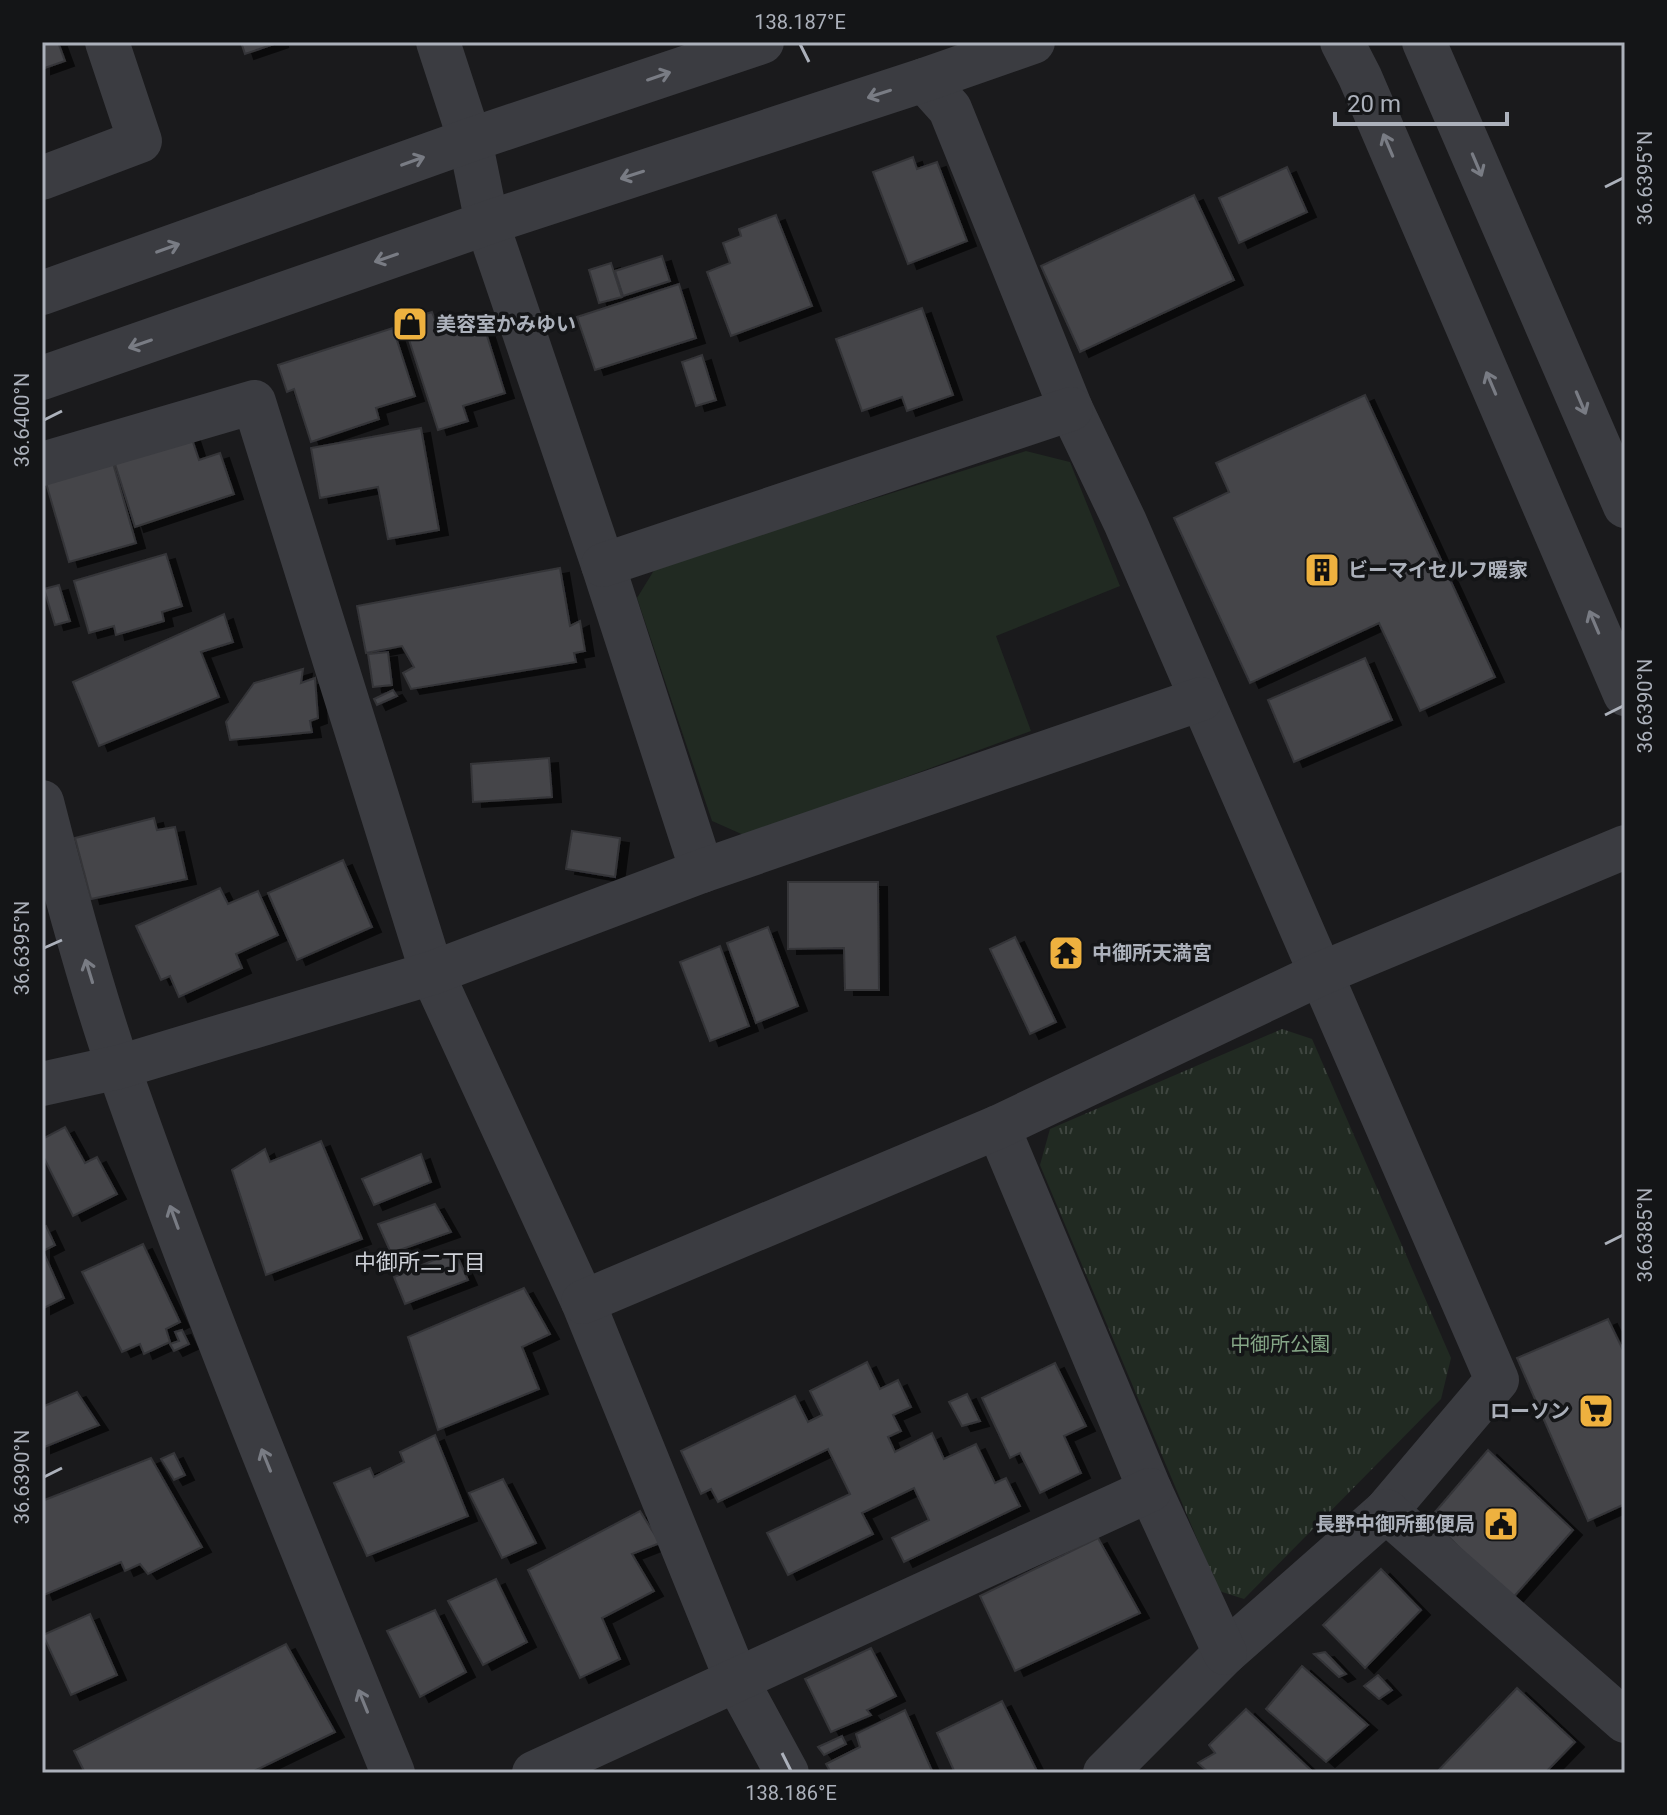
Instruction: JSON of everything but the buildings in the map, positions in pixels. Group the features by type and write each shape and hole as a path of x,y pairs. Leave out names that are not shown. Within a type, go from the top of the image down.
{"street":[{"path":"42,178 140,141 107,42"},
{"path":"438,42 470,140 487,223 702,871"},
{"path":"42,293 470,140 762,42"},
{"path":"42,378 487,223 1033,42"},
{"path":"1342,42 1360,77 1625,694"},
{"path":"1424,42 1625,506"},
{"path":"924,80 950,109 1071,409 1125,522 1497,1380 1386,1511 1225,1653 1105,1773"},
{"path":"42,464 254,402 432,973 583,1302 737,1681 787,1773"},
{"path":"603,565 1071,409"},
{"path":"42,1084 119,1067 432,973 702,871 1201,699"},
{"path":"42,802 73,921 119,1067 236,1386 393,1773"},
{"path":"583,1302 998,1127 1320,974 1625,847"},
{"path":"998,1127 1150,1490 1225,1653"},
{"path":"534,1773 1150,1490"},
{"path":"1386,1511 1625,1721"}],"green space":[{"path":"1026,451 1070,462 1120,586 996,636 1031,731 746,836 712,821 637,598 656,567"},
{"name":"中御所公園","path":"1282,1029 1312,1039 1451,1358 1441,1399 1244,1599 1219,1591 1040,1165 1050,1129"}],"place":[{"name":"美容室かみゆい","path":"410,324"},
{"name":"ビーマイセルフ暖家","path":"1322,570"},
{"name":"中御所天満宮","path":"1066,953"},
{"name":"ローソン","path":"1596,1411"},
{"name":"長野中御所郵便局","path":"1501,1524"}],"district":[{"name":"中御所二丁目","path":"420,1262"}]}
